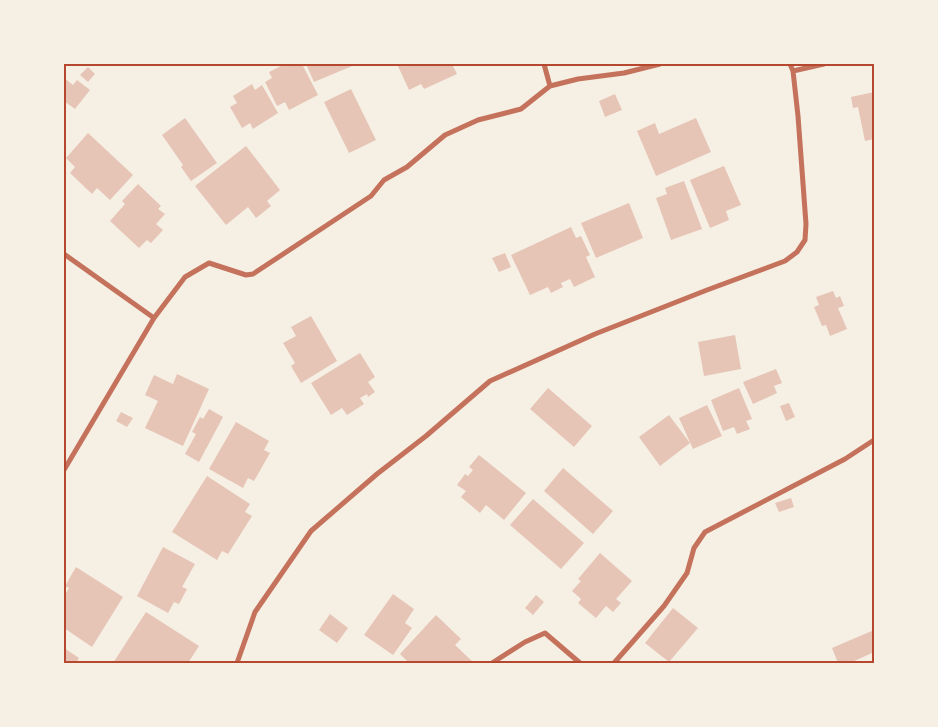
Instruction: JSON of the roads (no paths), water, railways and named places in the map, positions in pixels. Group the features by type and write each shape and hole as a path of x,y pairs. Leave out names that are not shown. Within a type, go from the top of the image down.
{"street":[{"path":"544,64 550,86"},
{"path":"64,470 154,318 185,277 209,263 246,275 254,274 371,196 384,180 407,167 445,135 478,120 521,109 550,86 578,79 624,73 660,64"},
{"path":"237,663 255,612 312,531 377,474 426,436 490,381 595,334 785,261 797,252 805,240 806,224 798,116 793,71 790,64"},
{"path":"793,71 824,64"},
{"path":"64,254 154,318"},
{"path":"614,663 664,606 688,573 694,548 705,532 845,459 874,440"},
{"path":"492,663 525,642 545,633 580,663"}]}
